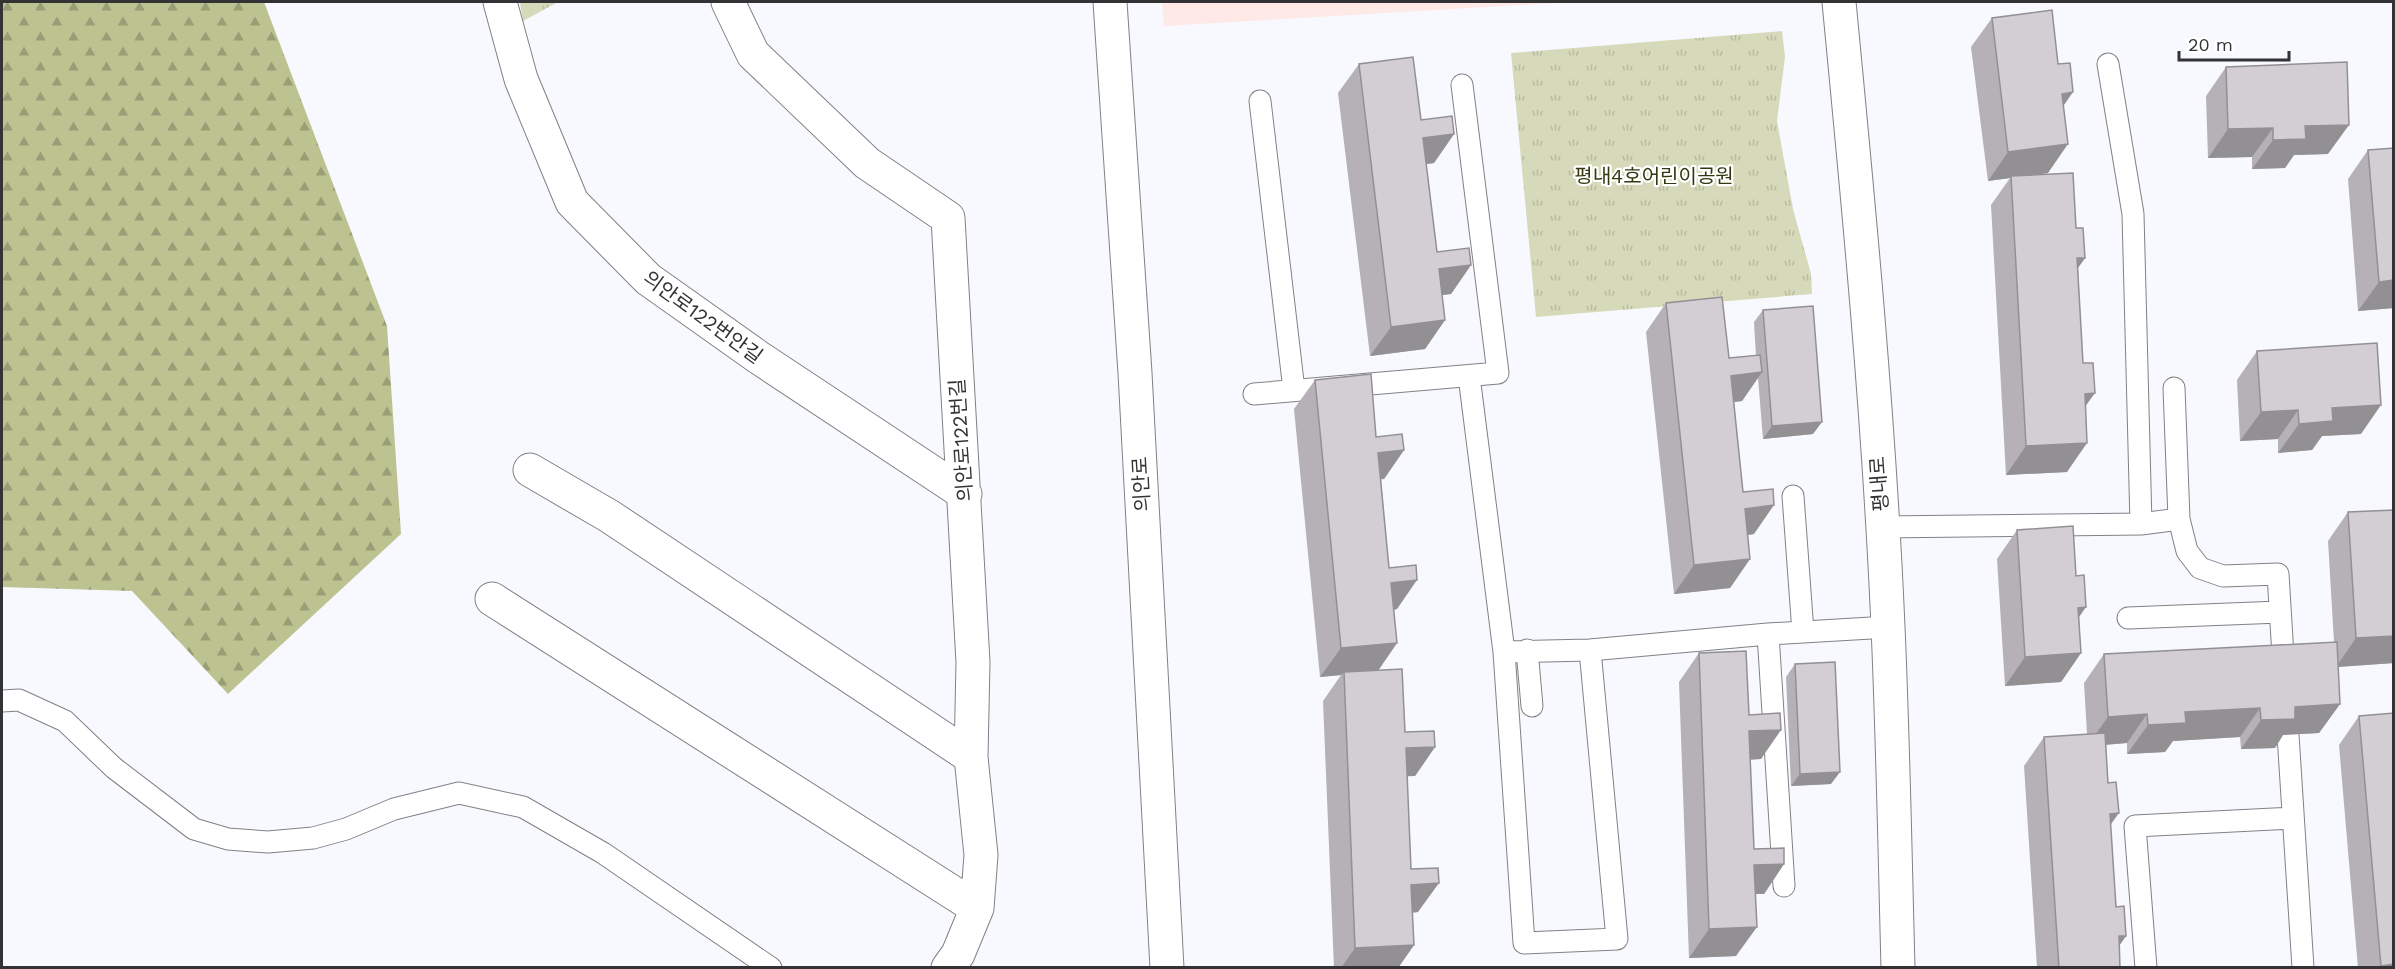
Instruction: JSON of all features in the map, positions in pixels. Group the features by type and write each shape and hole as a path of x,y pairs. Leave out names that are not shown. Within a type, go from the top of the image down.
{"street":[{"name":"의안로122번안길","path":"501,2 521,79 572,201 648,279 758,357 965,494"},
{"name":"의안로122번길","path":"728,2 753,54 867,163 948,218 973,662 971,757 981,855 977,908 958,954 948,968"},
{"name":"의안로","path":"1110,2 1135,373 1167,968"},
{"name":"평내로","path":"1839,2 1850,105 1882,527 1888,627 1898,968"},
{"path":"530,470 609,516 971,757"},
{"path":"492,599 977,908"}],"lane":[{"path":"2108,64 2133,214 2141,524"},
{"path":"1254,394 1498,373 1462,85"},
{"path":"1260,101 1294,390"},
{"path":"1469,376 1504,652 1524,943 1617,939 1590,650"},
{"path":"2174,388 2179,519 2187,551 2200,568 2223,576 2278,574 2284,672"},
{"path":"1793,495 1803,632"},
{"path":"1882,527 2141,524 2179,519"},
{"path":"2127,618 2280,612"},
{"path":"1504,652 1590,650 1768,634 1888,627"},
{"path":"1768,634 1784,886"},
{"path":"1527,650 1532,706"},
{"path":"2,701 19,700 65,721 114,768 194,829 228,839 268,842 313,838 346,829 394,809 459,793 523,807 603,853 771,968"},
{"path":"2288,735 2302,968"},
{"path":"2146,968 2135,826 2293,818"}],"shaded area":[{"path":"1162,2 1574,2 1164,26"}],"green space":[{"path":"2,2 264,2 387,326 401,534 228,694 132,591 2,587"},
{"path":"520,2 558,2 523,21"},
{"name":"평내4호어린이공원","path":"1782,31 1785,57 1777,121 1793,209 1811,274 1812,294 1536,317 1511,53"}],"building":[{"path":"2052,10 2058,64 2070,63 2073,92 2062,94 2068,144 2008,152 1992,18"},
{"path":"1413,57 1421,120 1452,116 1454,134 1423,138 1437,252 1469,248 1471,265 1439,269 1445,320 1391,327 1359,64"},
{"path":"2347,62 2349,125 2305,126 2306,139 2273,140 2273,128 2228,129 2226,67"},
{"path":"2394,148 2394,280 2379,282 2368,150"},
{"path":"2073,173 2076,228 2083,228 2085,258 2077,258 2083,363 2093,363 2095,393 2085,394 2087,443 2026,446 2011,176"},
{"path":"1722,297 1729,358 1760,355 1762,372 1731,376 1743,492 1773,489 1774,505 1745,509 1750,559 1694,565 1666,303"},
{"path":"1813,306 1822,422 1772,426 1763,310"},
{"path":"2377,343 2381,405 2332,408 2333,421 2299,424 2298,410 2261,412 2257,351"},
{"path":"1371,374 1376,437 1402,434 1404,450 1378,453 1389,568 1416,565 1417,580 1391,583 1397,643 1341,648 1315,380"},
{"path":"2394,510 2394,636 2356,638 2348,512"},
{"path":"2073,526 2076,576 2084,575 2086,607 2078,608 2081,653 2025,657 2017,530"},
{"path":"2337,642 2340,704 2295,707 2295,719 2261,720 2260,708 2185,712 2186,723 2148,725 2147,714 2108,717 2104,654"},
{"path":"1746,651 1749,715 1780,713 1781,730 1749,731 1754,849 1784,848 1784,864 1754,865 1757,927 1709,929 1699,653"},
{"path":"1835,662 1840,772 1800,774 1795,664"},
{"path":"1402,669 1405,732 1434,731 1435,747 1406,748 1411,869 1438,868 1439,883 1411,885 1414,945 1355,948 1344,672"},
{"path":"2394,713 2394,964 2381,966 2359,716"},
{"path":"2105,733 2108,783 2116,782 2119,813 2110,814 2116,907 2124,906 2126,936 2119,936 2120,968 2059,968 2044,737"}]}
